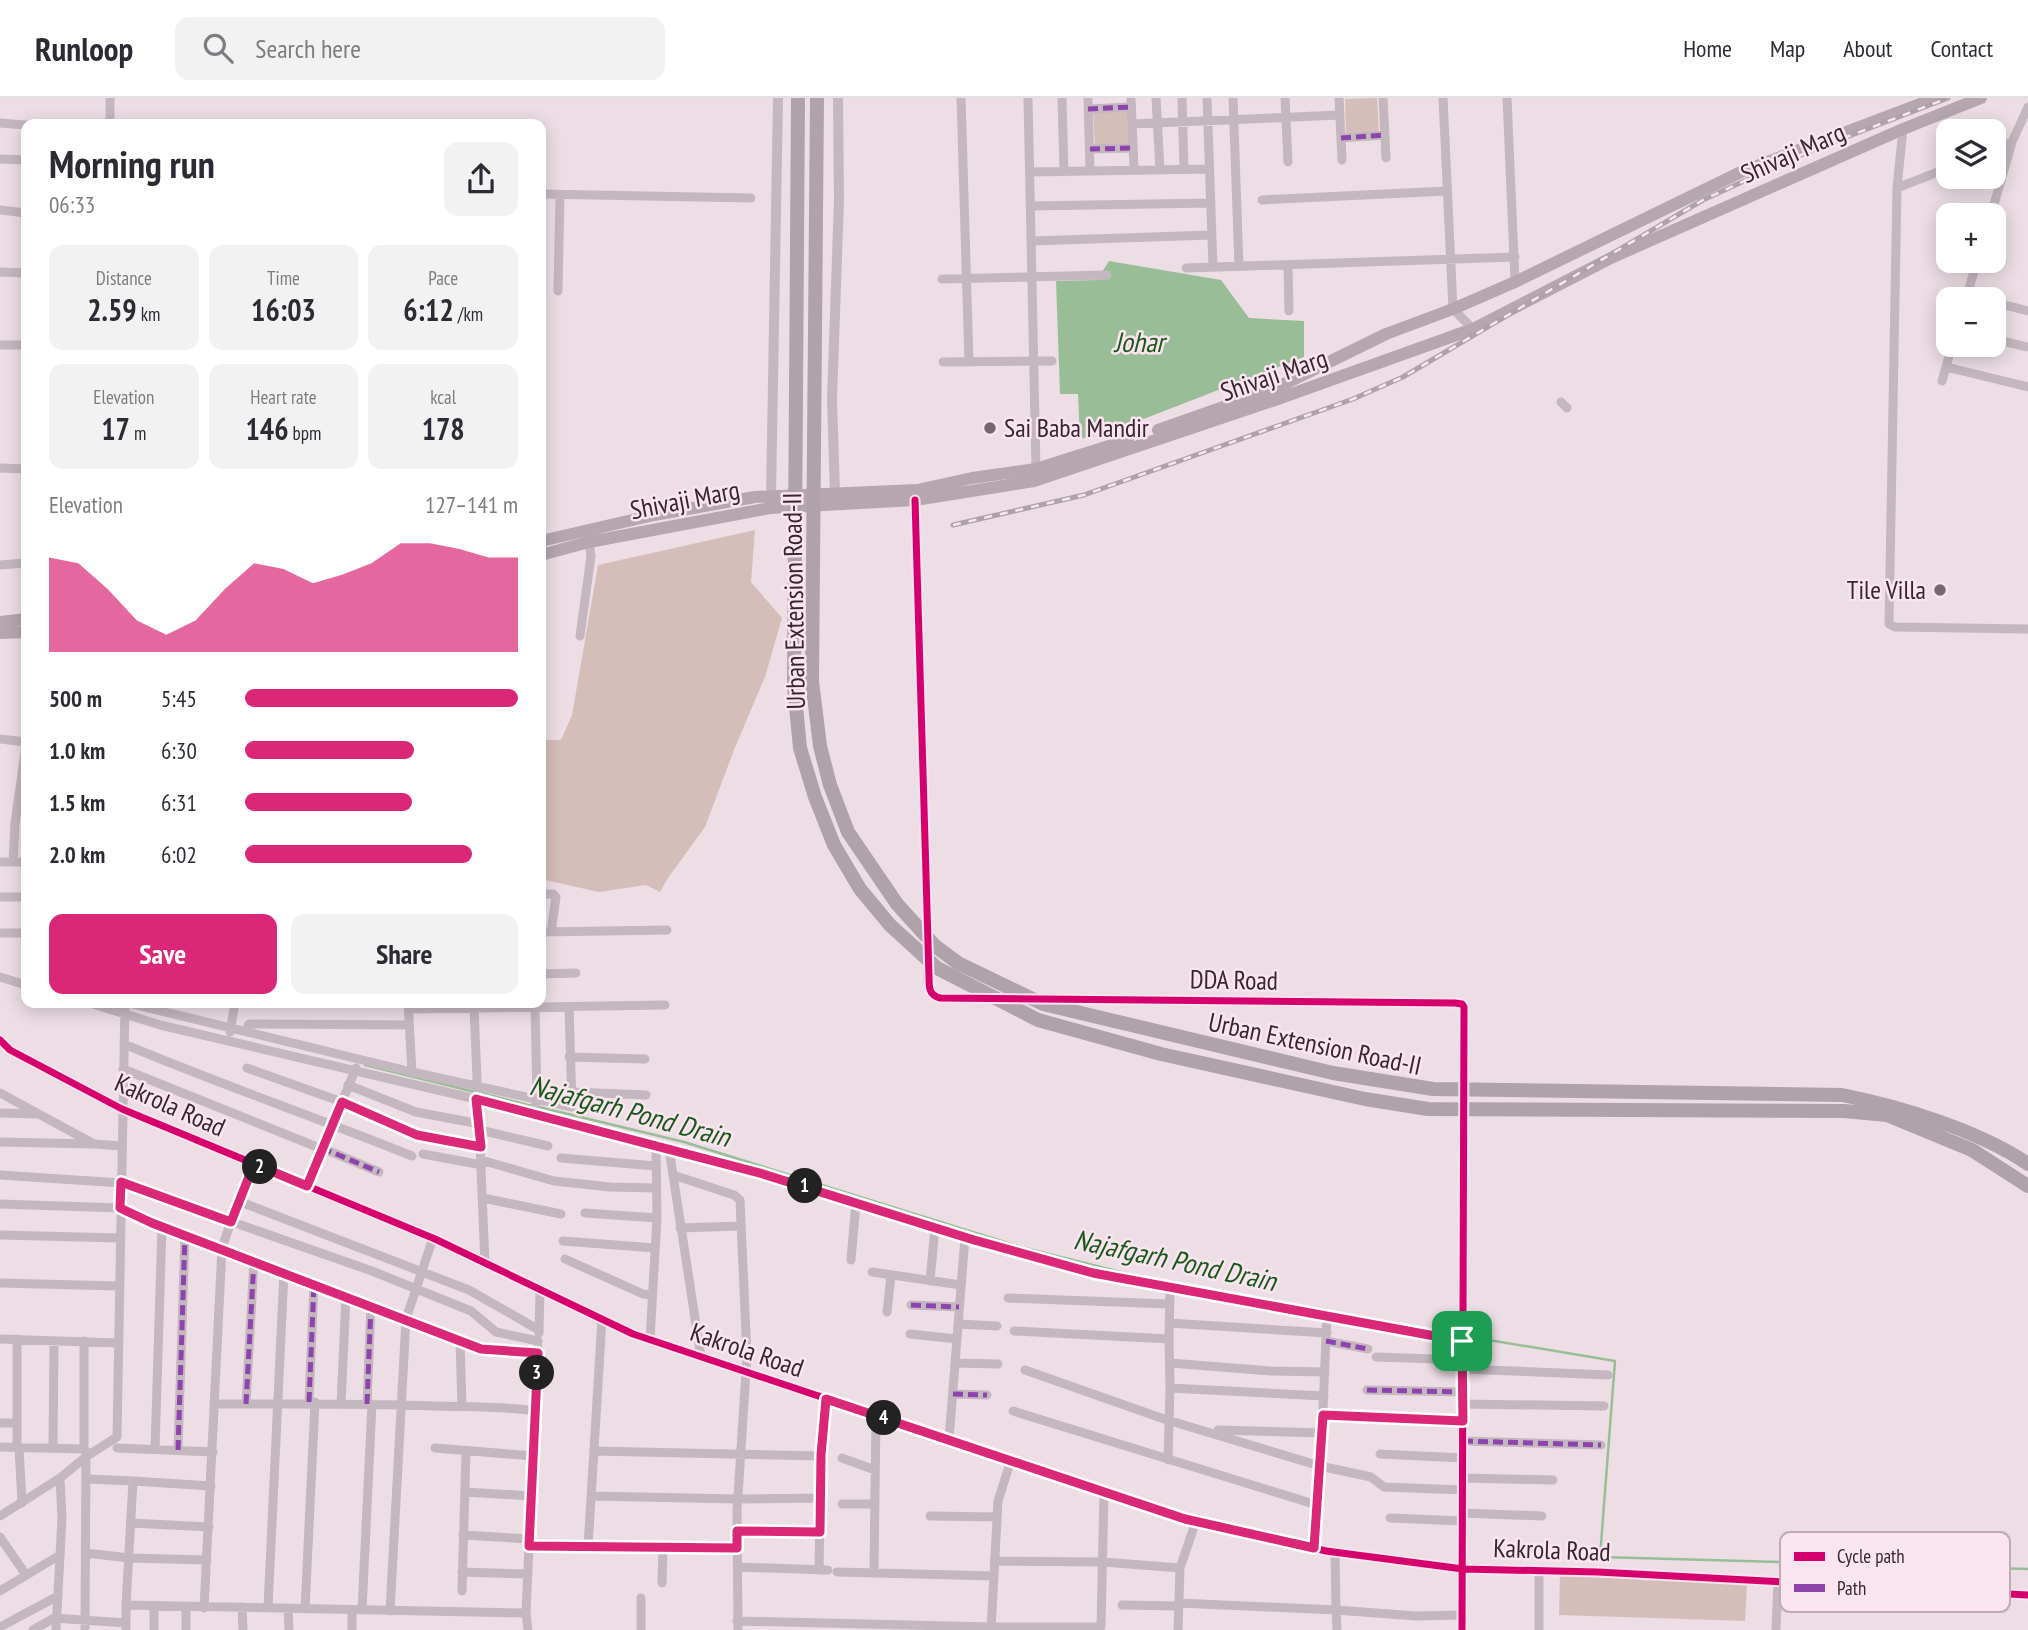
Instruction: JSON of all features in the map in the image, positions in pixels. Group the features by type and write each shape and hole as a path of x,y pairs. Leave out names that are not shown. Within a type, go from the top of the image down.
{"highway":[{"name":"Urban Extension Road-II","path":"798,98 794,686 800,748 834,845 860,889 890,925 937,968 1038,1020 1161,1054 1365,1099 1428,1109 1830,1111 1887,1115 1972,1150 2028,1186"},
{"name":"Urban Extension Road-II","path":"817,98 812,681 820,746 830,785 848,832 897,904 936,946 958,963 1043,1004 1333,1073 1433,1089 1842,1095 1884,1103 1951,1127 2009,1151 2028,1164"}],"main road":[{"name":"Shivaji Marg","path":"546,540 654,515 771,495 917,490 972,478 1036,469 1126,441 1272,390 1386,334 1515,282 1741,172 1936,98"},
{"name":"Shivaji Marg","path":"546,554 589,541 770,508 914,502 1034,481 1275,400 1473,329 1613,257 1903,129 1981,98"},
{"path":"0,622 21,620"},
{"path":"0,633 21,632"}],"street":[{"path":"110,98 110,119"},
{"path":"771,495 778,98"},
{"path":"835,493 832,399 839,201 838,98"},
{"path":"961,98 969,362"},
{"path":"1028,98 1036,469"},
{"path":"1062,98 1064,172"},
{"path":"1088,98 1090,171"},
{"path":"1156,98 1160,170"},
{"path":"1182,98 1184,169"},
{"path":"1207,98 1213,267"},
{"path":"1233,98 1239,266"},
{"path":"1285,98 1288,162"},
{"path":"1339,98 1342,160"},
{"path":"1383,98 1386,158"},
{"path":"1443,98 1453,309 1473,329"},
{"path":"1507,98 1515,282"},
{"path":"1088,108 1131,103 1134,170"},
{"path":"1994,203 2012,142 2028,107"},
{"path":"1132,124 1340,115"},
{"path":"0,123 21,125"},
{"path":"1903,129 1897,188 1889,624 1895,627 2028,629"},
{"path":"1341,138 1385,135"},
{"path":"2006,145 2012,142"},
{"path":"1090,149 1133,148"},
{"path":"0,159 21,160"},
{"path":"1030,172 1209,169"},
{"path":"1897,188 1936,173"},
{"path":"1262,200 1447,191"},
{"path":"546,194 751,198"},
{"path":"558,291 560,195"},
{"path":"1031,206 1211,203"},
{"path":"0,210 21,212"},
{"path":"1032,240 1212,235"},
{"path":"1185,268 1515,257"},
{"path":"1288,265 1290,311"},
{"path":"0,272 21,273"},
{"path":"942,279 1107,275"},
{"path":"2006,305 2028,310"},
{"path":"2006,342 2028,347"},
{"path":"0,345 21,345"},
{"path":"1941,382 1949,357"},
{"path":"943,362 1052,362"},
{"path":"1946,367 2028,387"},
{"path":"0,468 21,469"},
{"name":"DDA Road","path":"914,502 930,991 933,996 1462,1004 1464,1007 1462,1630"},
{"path":"580,636 591,556 589,541"},
{"path":"0,565 21,563"},
{"path":"0,739 21,742"},
{"path":"13,862 21,780"},
{"path":"0,862 21,862"},
{"path":"546,894 556,897 551,932"},
{"path":"0,897 21,897"},
{"path":"546,932 667,930"},
{"path":"0,933 21,933"},
{"path":"546,974 576,973"},
{"path":"0,977 21,983"},
{"path":"546,1007 665,1005"},
{"path":"110,1008 160,1025 229,1035 248,1032 357,1065 412,1072 477,1093 536,1106 572,1107 569,1007"},
{"path":"0,1516 60,1478 86,1452 117,1437 125,1008"},
{"path":"141,1008 229,1035 536,1106 656,1146 763,1174 1059,1265 1170,1289 1462,1336"},
{"path":"229,1035 234,1008"},
{"path":"408,1008 412,1072"},
{"path":"474,1008 485,1263"},
{"path":"536,1008 536,1106"},
{"path":"248,1032 250,1024 409,1025"},
{"name":"Kakrola Road","path":"0,1040 10,1050 122,1109 433,1238 602,1319 650,1339 1196,1521 1335,1552 1464,1569 1778,1582"},
{"path":"124,1044 202,1077 411,1156"},
{"path":"569,1057 645,1059"},
{"path":"307,1186 357,1065"},
{"path":"247,1068 342,1102 417,1135 481,1147"},
{"path":"123,1069 379,1172"},
{"path":"348,1085 416,1112 548,1146"},
{"path":"572,1092 646,1096"},
{"path":"0,1093 94,1144"},
{"path":"0,1113 40,1114"},
{"path":"0,1143 122,1146"},
{"path":"650,1339 657,1218 656,1146"},
{"path":"668,1149 701,1357"},
{"path":"423,1154 482,1162 554,1181 657,1188"},
{"path":"561,1158 656,1166"},
{"path":"204,1608 222,1248 254,1164"},
{"path":"0,1175 121,1182 372,1271 471,1311 496,1332 538,1341"},
{"path":"673,1175 738,1197 747,1356 737,1499 737,1625 992,1629 1101,1627 1104,1492"},
{"path":"483,1198 561,1214"},
{"path":"238,1201 469,1290 539,1330"},
{"path":"851,1260 856,1202"},
{"path":"0,1204 120,1208 162,1227 483,1349 538,1353"},
{"path":"585,1213 657,1218"},
{"path":"680,1228 741,1226"},
{"path":"155,1449 162,1227"},
{"path":"930,1281 935,1227"},
{"path":"0,1235 120,1238"},
{"path":"178,1450 185,1235"},
{"path":"949,1440 965,1237"},
{"path":"390,1611 407,1319 433,1238"},
{"path":"563,1241 655,1248"},
{"path":"565,1259 643,1294 652,1295"},
{"path":"246,1404 254,1260"},
{"path":"268,1607 284,1272"},
{"path":"872,1272 961,1285"},
{"path":"887,1312 891,1275"},
{"path":"0,1283 119,1286"},
{"path":"305,1609 314,1283"},
{"path":"527,1630 540,1289"},
{"path":"1168,1460 1170,1289"},
{"path":"341,1404 346,1296"},
{"path":"1008,1298 1169,1304"},
{"path":"352,1630 357,1610 369,1404 371,1305"},
{"path":"911,1305 959,1307"},
{"path":"1314,1548 1327,1315"},
{"path":"588,1547 602,1319"},
{"path":"1169,1323 1326,1337 1368,1349"},
{"path":"958,1324 997,1326"},
{"path":"1014,1331 1169,1339"},
{"path":"911,1334 957,1339"},
{"path":"0,1339 118,1343"},
{"path":"17,1339 17,1423 22,1503"},
{"path":"53,1448 54,1340"},
{"path":"84,1341 88,1479 85,1625"},
{"path":"460,1341 462,1406"},
{"path":"1376,1357 1608,1375"},
{"path":"955,1363 998,1364"},
{"path":"1170,1363 1271,1371 1325,1372"},
{"path":"1025,1370 1170,1420 1320,1466 1371,1477 1384,1488 1463,1490"},
{"path":"1170,1388 1324,1396"},
{"path":"1367,1390 1463,1392"},
{"path":"953,1395 987,1395"},
{"path":"826,1399 821,1455 820,1532 828,1570"},
{"path":"215,1404 312,1402 536,1411"},
{"path":"1463,1404 1604,1406"},
{"path":"1013,1411 1317,1505"},
{"path":"874,1572 877,1415"},
{"path":"1323,1415 1463,1421"},
{"path":"0,1423 17,1423"},
{"path":"1202,1429 1322,1433"},
{"path":"1462,1441 1601,1445"},
{"path":"0,1447 86,1452"},
{"path":"117,1448 213,1452"},
{"path":"435,1448 533,1456"},
{"path":"461,1591 466,1451"},
{"path":"594,1451 821,1455"},
{"path":"1380,1454 1463,1458"},
{"path":"842,1458 875,1470"},
{"path":"992,1629 998,1501 1011,1460"},
{"path":"56,1630 60,1478"},
{"path":"1463,1478 1553,1480"},
{"path":"88,1479 211,1486"},
{"path":"33,1630 52,1618 85,1625 126,1626 133,1481"},
{"path":"465,1492 531,1496"},
{"path":"591,1496 821,1498"},
{"path":"842,1504 874,1504"},
{"path":"930,1516 997,1517"},
{"path":"1390,1518 1542,1516"},
{"path":"1178,1630 1181,1568 1196,1521"},
{"path":"131,1523 209,1527"},
{"path":"737,1531 820,1532"},
{"path":"463,1535 588,1547 737,1548"},
{"path":"0,1537 26,1575"},
{"path":"662,1583 663,1547"},
{"path":"1335,1552 1336,1630"},
{"path":"86,1553 129,1558 207,1560"},
{"path":"0,1591 60,1555"},
{"path":"994,1561 1103,1562 1181,1568"},
{"path":"737,1567 994,1576"},
{"path":"1539,1571 1539,1630"},
{"path":"462,1572 528,1574"},
{"path":"1776,1630 1778,1582"},
{"name":"Kakrola Road","path":"2010,1594 2028,1595"},
{"path":"0,1627 58,1595"},
{"path":"641,1598 642,1630"},
{"path":"126,1605 526,1613"},
{"path":"1122,1605 1336,1610 1416,1616 1462,1615"},
{"path":"154,1606 154,1630"},
{"path":"186,1607 186,1630"},
{"path":"242,1607 243,1630"},
{"path":"288,1608 289,1630"}],"shaded area":[{"path":"1377,98 1379,133 1346,134 1345,99"},
{"path":"1129,110 1131,146 1095,147 1093,111"},
{"path":"755,530 751,582 782,618 765,677 705,827 660,892 646,885 599,892 546,880 546,740 561,740 572,715 598,565"},
{"path":"1560,1573 1747,1584 1745,1621 1559,1615"}],"water":[{"name":"Johar","path":"1109,261 1221,280 1249,318 1304,321 1304,357 1115,430 1080,439 1078,394 1060,394 1056,281 1097,280"}],"waterway":[{"name":"Najafgarh Pond Drain","path":"365,1065 475,1092"},
{"name":"Najafgarh Pond Drain","path":"481,1093 532,1106"},
{"name":"Najafgarh Pond Drain","path":"539,1107 684,1142 1021,1247 1137,1276 1359,1317"},
{"name":"Najafgarh Pond Drain","path":"1444,1333 1459,1335"},
{"name":"Najafgarh Pond Drain","path":"1465,1336 1615,1361 1600,1557 1780,1562"},
{"name":"Najafgarh Pond Drain","path":"2010,1568 2028,1569"}],"railway":[{"path":"953,525 1084,495 1353,399 1403,377 1703,200 1805,153 1948,98"}],"marked path":[{"path":"1088,109 1131,107"},
{"path":"1341,138 1385,135"},
{"path":"1090,149 1133,148"},
{"path":"342,1102 417,1135 481,1147"},
{"path":"322,1148 379,1172"},
{"path":"178,1450 185,1235"},
{"path":"246,1404 254,1260"},
{"path":"309,1402 314,1283"},
{"path":"367,1404 371,1305"},
{"path":"911,1305 959,1307"},
{"path":"1326,1341 1368,1349"},
{"path":"1367,1390 1463,1392"},
{"path":"953,1394 987,1395"},
{"path":"1463,1441 1601,1445"}],"cycle path":[{"path":"915,500 929,981 934,995 940,998 1455,1003 1464,1007 1462,1630"},
{"path":"0,1040 10,1050 122,1109 435,1239 633,1334 1186,1519 1326,1551 1463,1569 1598,1572 1780,1582"},
{"path":"2010,1594 2028,1595"}],"place":[{"name":"Sai Baba Mandir","path":"990,428"},
{"name":"Tile Villa","path":"1940,590"}],"route":[{"path":"476,1099 763,1174 1059,1265 1170,1289 1462,1341 1463,1421 1323,1415 1314,1548 1185,1519 826,1399 821,1455 820,1532 737,1531 737,1548 529,1546 538,1353 481,1349 152,1223 120,1208 121,1182 231,1222 254,1164 307,1186 342,1102 417,1135 481,1147 476,1099"}]}
